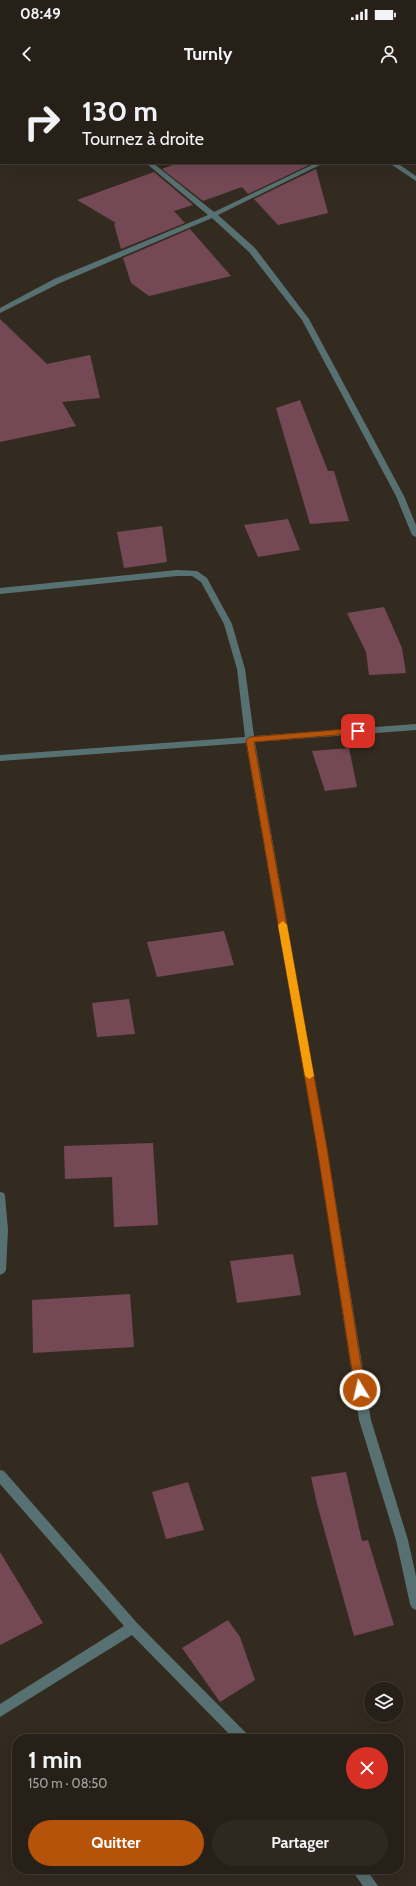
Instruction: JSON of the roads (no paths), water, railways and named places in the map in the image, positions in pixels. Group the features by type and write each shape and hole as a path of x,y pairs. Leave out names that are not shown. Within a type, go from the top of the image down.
{"street":[{"path":"150,164 213,215 252,250 305,319 400,496 416,535"},
{"path":"0,311 57,281 213,215 319,164"},
{"path":"394,164 416,179"},
{"path":"0,591 182,572 194,573 198,575 209,588 228,624 241,669 250,740 322,1148 365,1420 402,1540 416,1604"},
{"path":"0,758 416,727"},
{"path":"0,1196 3,1230 0,1270"},
{"path":"0,1475 133,1627 238,1734"},
{"path":"0,1712 133,1627"},
{"path":"362,1874 371,1886"}]}
